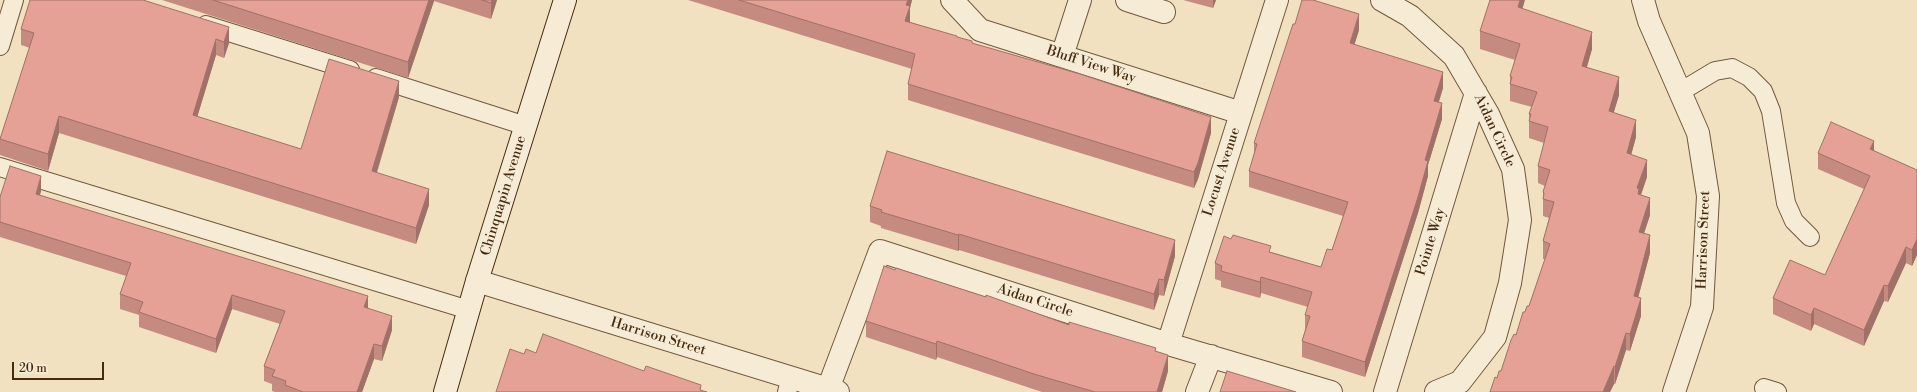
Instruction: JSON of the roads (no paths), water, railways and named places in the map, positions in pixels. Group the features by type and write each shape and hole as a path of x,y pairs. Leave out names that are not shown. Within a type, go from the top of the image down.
{"street":[{"name":"Chinquapin Avenue","path":"445,392 477,281 565,0"},
{"name":"Bluff View Way","path":"952,0 980,30 1241,113"},
{"path":"1062,56 1080,0"},
{"path":"1127,0 1164,12"},
{"name":"Locust Avenue","path":"1168,344 1277,0"},
{"name":"Aidan Circle","path":"1382,0 1410,16 1454,56 1488,114 1513,169 1520,220 1510,283 1496,337 1460,382 1436,392"},
{"name":"Harrison Street","path":"1643,0 1648,21 1698,133 1708,196 1702,307 1674,392"},
{"name":"Pointe Way","path":"1385,392 1476,93"},
{"name":"Aidan Circle","path":"835,391 880,251 1168,344 1331,392"},
{"name":"Harrison Street","path":"477,281 789,385 835,391"},
{"path":"1197,392 1210,356"}],"lane":[{"path":"0,46 14,0"},
{"path":"186,19 526,126"},
{"path":"1680,92 1715,72 1732,68 1749,77 1763,91 1771,111 1786,204 1794,221 1810,237"},
{"path":"0,167 469,310"}]}
